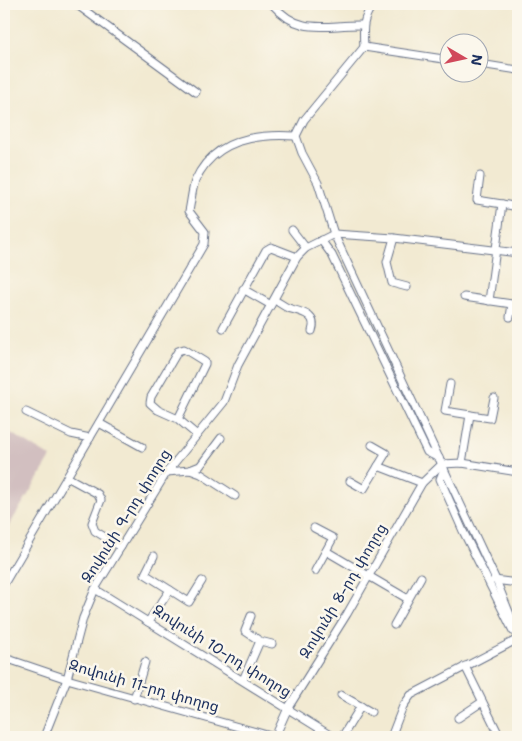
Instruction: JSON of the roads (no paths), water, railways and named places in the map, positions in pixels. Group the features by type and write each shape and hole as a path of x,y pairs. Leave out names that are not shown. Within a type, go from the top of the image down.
{"street":[{"path":"76,4 196,92"},
{"path":"272,4 279,12 298,24 319,28 363,25"},
{"path":"373,4 364,16 364,47 304,120 296,136 318,183 334,234 496,580 518,636"},
{"path":"364,47 440,58"},
{"path":"490,66 518,70"},
{"path":"4,584 204,244 205,232 189,211 195,182 208,160 229,144 258,136 296,136"},
{"path":"480,176 477,200 518,207"},
{"path":"489,301 502,204"},
{"path":"292,230 306,248"},
{"path":"334,234 394,238 518,253"},
{"name":"Զովունի 9-րդ փողոց","path":"44,737 67,679 83,618 95,589 167,472 224,402 238,365 297,257 306,248 334,234"},
{"path":"394,238 387,262 392,283 408,287"},
{"path":"321,240 332,255 428,452 442,463 518,472"},
{"path":"222,328 266,250 271,247 297,257"},
{"path":"243,289 288,308 298,309 313,320 315,324 312,332"},
{"path":"464,297 512,304 510,317"},
{"path":"178,419 205,364 205,362 184,348 178,351 151,397 150,403 158,410 178,419 197,434"},
{"path":"450,384 445,411 490,418 494,398"},
{"path":"26,412 71,434 90,438"},
{"path":"462,464 470,415"},
{"path":"99,423 142,447"},
{"path":"167,472 190,470 200,466 221,438"},
{"path":"350,481 364,489 386,453 372,445"},
{"path":"442,463 440,479 512,631 518,636"},
{"name":"Զովունի 8-րդ փողոց","path":"275,737 288,708 422,483 442,463"},
{"path":"378,466 422,483"},
{"path":"190,470 200,474 235,496"},
{"path":"67,477 98,494 101,500 92,523 95,530 121,547"},
{"path":"4,499 4,506"},
{"path":"314,528 333,538 315,571"},
{"path":"326,551 408,599"},
{"path":"154,556 145,574 189,602 202,582"},
{"path":"394,625 421,577"},
{"path":"488,581 496,580 518,583"},
{"name":"Զովունի 10-րդ փողոց","path":"95,589 333,737"},
{"path":"148,622 170,590"},
{"path":"251,616 245,631 260,641 272,644"},
{"path":"391,737 403,706 411,695 518,636"},
{"path":"243,680 260,641"},
{"name":"Զովունի 11-րդ փողոց","path":"5,662 11,660 134,699 275,737"},
{"path":"134,699 146,662"},
{"path":"465,666 500,737"},
{"path":"340,694 371,712"},
{"path":"458,718 482,702"},
{"path":"342,737 360,706"}]}
